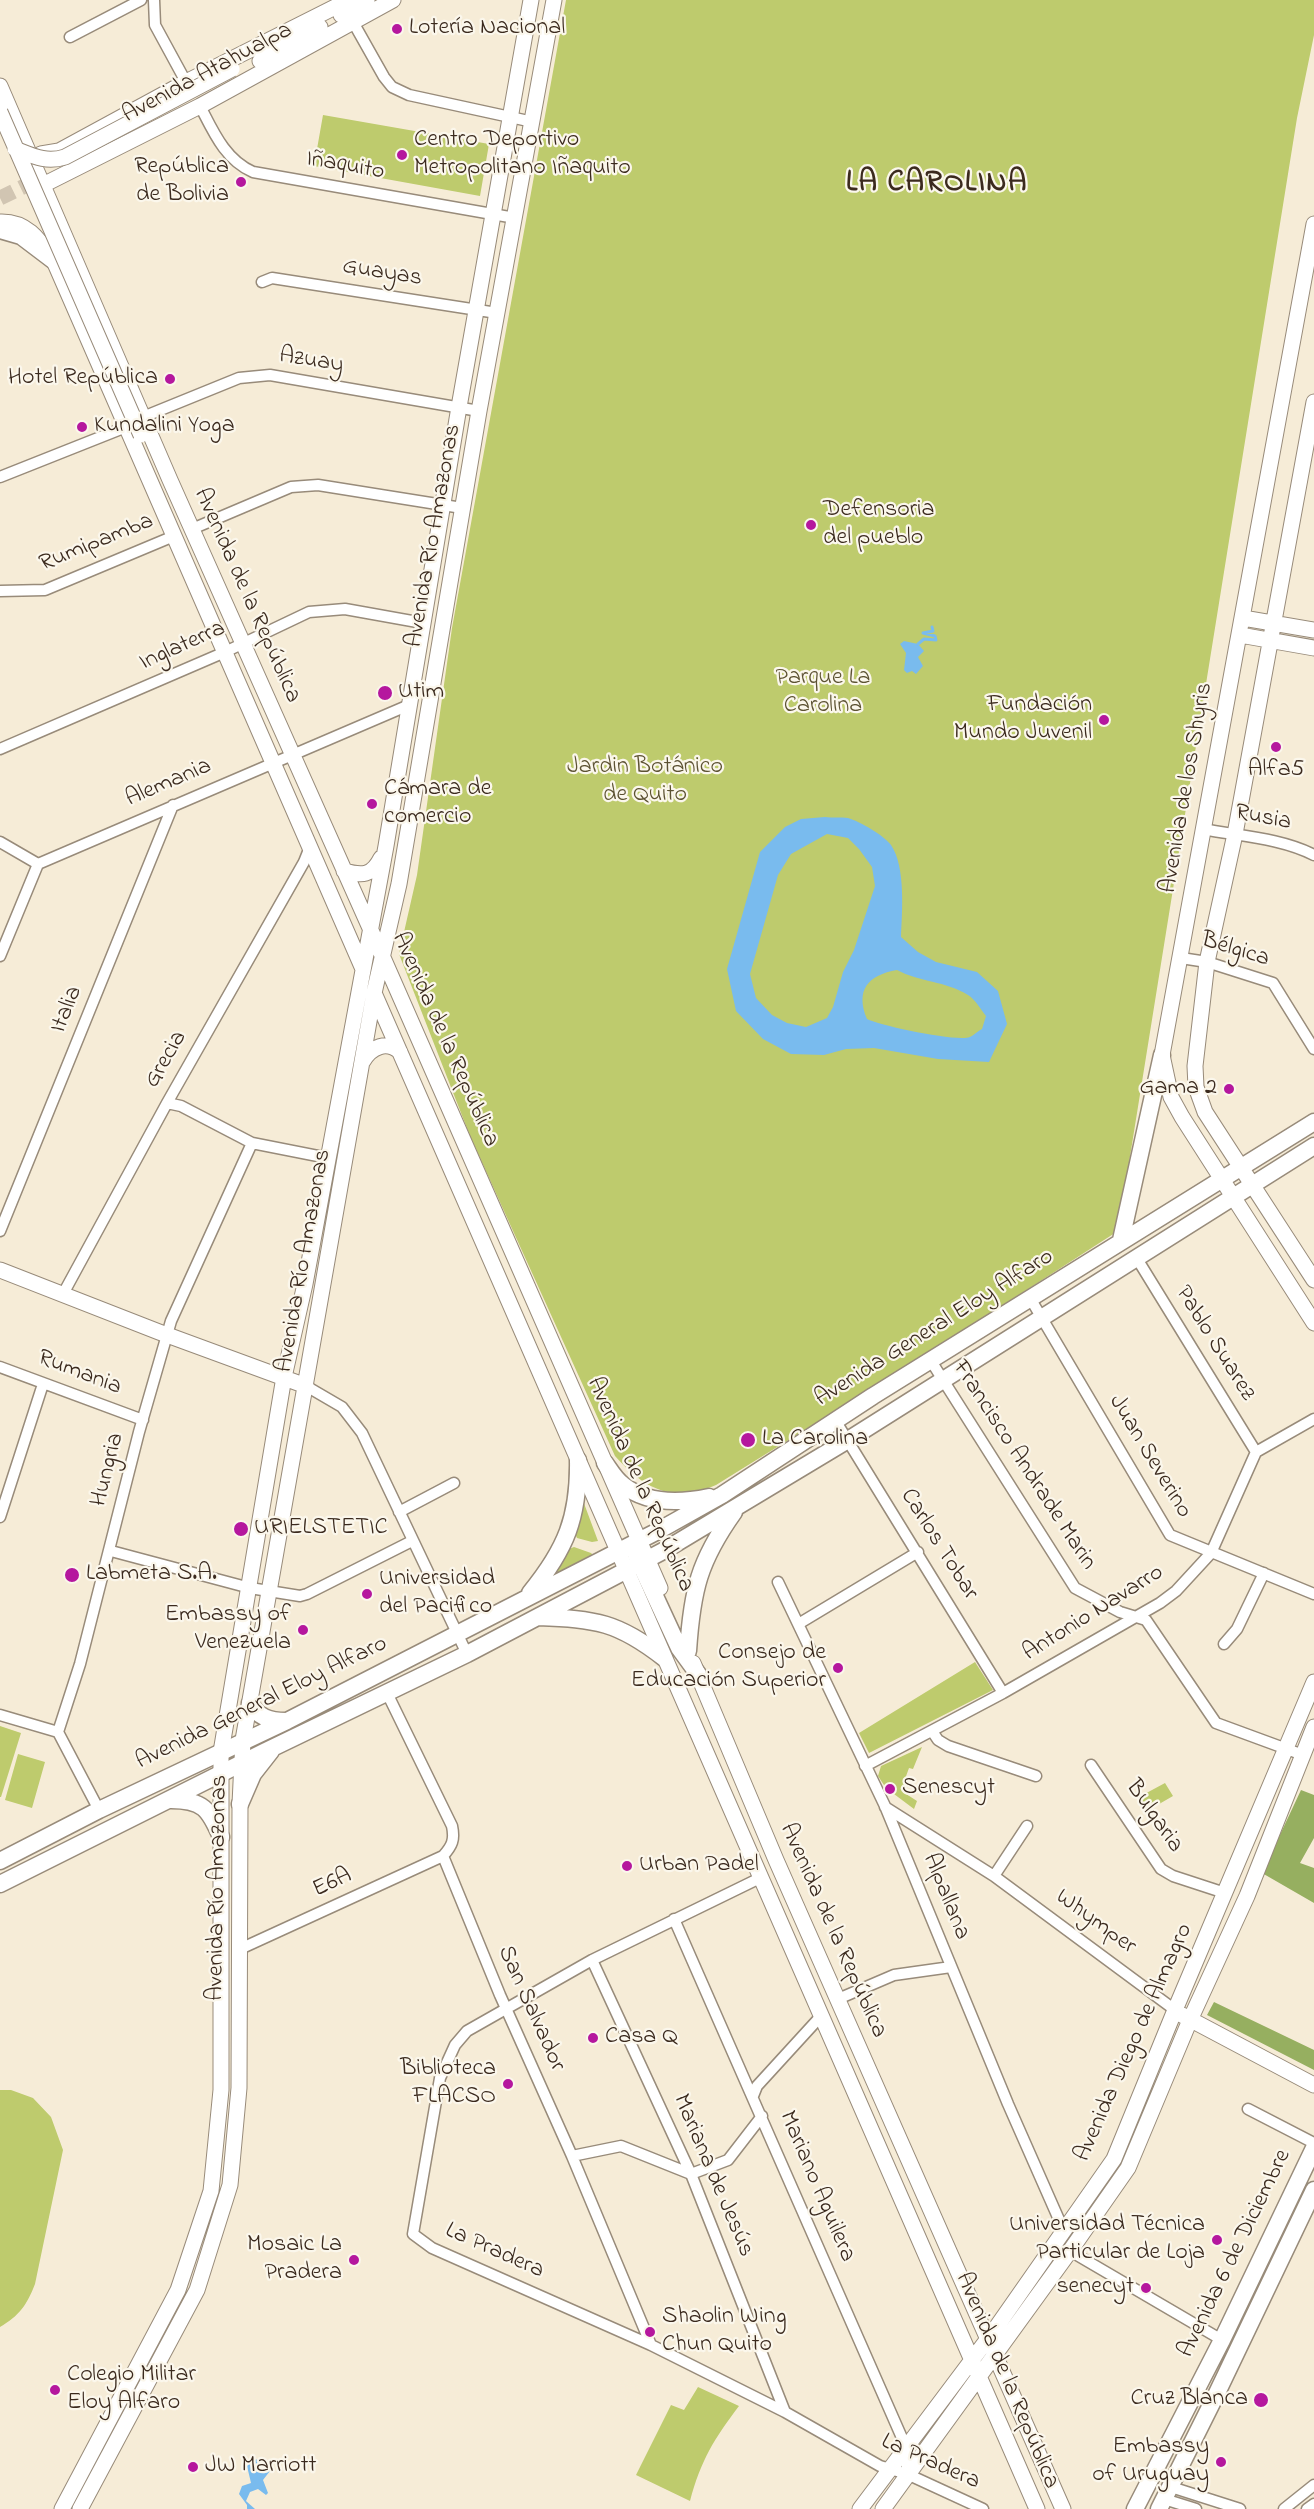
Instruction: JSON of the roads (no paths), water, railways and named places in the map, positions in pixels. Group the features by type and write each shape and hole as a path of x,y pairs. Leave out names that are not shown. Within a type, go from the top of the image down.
{"main road":[{"path":"22,149 39,159 65,157 235,71 367,0"},
{"name":"Avenida Atahualpa","path":"43,185 200,106 393,0"},
{"name":"Avenida Río Amazonas","path":"62,2509 178,2290 211,2191 221,2090 221,1752 284,1377 305,1284 386,846 459,407 531,0"},
{"name":"Avenida Río Amazonas","path":"80,2509 197,2290 230,2185 239,2088 240,1804 243,1740 374,993 399,884 479,411 554,0"},
{"name":"Avenida Atahualpa","path":"22,149 44,155 59,151 186,82 279,37 346,1"},
{"path":"235,71 279,37"},
{"path":"235,71 271,66"},
{"name":"Avenida Atahualpa","path":"60,168 235,71"},
{"name":"Avenida de la República","path":"0,86 22,149 141,436 154,490"},
{"name":"Avenida de la República","path":"0,112 43,185 170,480 345,871 639,1541 638,1564 664,1658 1037,2509"},
{"path":"0,222 10,222 29,230 38,238 54,261"},
{"name":"Avenida de los Shyris","path":"1314,224 1162,1055 1171,1097 1314,1323"},
{"path":"0,230 21,236 54,261"},
{"name":"Avenida de la República","path":"54,261 619,1552"},
{"path":"72,304 80,306 87,303 90,293"},
{"path":"82,328 85,319 92,315 100,319 103,324"},
{"path":"1314,402 1235,834 1207,962 1195,1066 1196,1087 1205,1112 1314,1280"},
{"name":"Avenida de la República","path":"141,436 170,480"},
{"path":"1243,618 1314,630"},
{"path":"1240,634 1314,648"},
{"path":"345,871 359,875 372,872 386,846"},
{"path":"362,1064 369,1053 378,1047 391,1046 400,1052"},
{"path":"1122,1240 1162,1055"},
{"name":"Avenida General Eloy Alfaro","path":"0,1861 99,1810 287,1721 457,1635 619,1552 722,1495 835,1420 1314,1122"},
{"name":"Avenida General Eloy Alfaro","path":"0,1884 243,1762 467,1654 638,1564 848,1440 1314,1146"},
{"path":"0,1270 306,1386"},
{"path":"526,1598 550,1569 568,1535 575,1513 578,1460"},
{"path":"605,1463 624,1486 642,1495 671,1502 722,1495"},
{"path":"688,1650 692,1606 704,1561 739,1504"},
{"path":"619,1552 633,1552 679,1648 698,1674"},
{"name":"Avenida de la República","path":"638,1564 688,1650 838,1999 1064,2509"},
{"path":"537,1617 572,1618 608,1624 640,1639 664,1658"},
{"name":"Avenida Diego de Almagro","path":"860,2509 988,2338 1114,2159 1285,1749 1309,1709 1314,1682"},
{"path":"250,1702 259,1715 272,1720 287,1721"},
{"name":"Avenida Diego de Almagro","path":"883,2509 1128,2168 1247,1896 1314,1728"},
{"path":"240,1804 254,1774 275,1747"},
{"path":"170,1800 190,1801 204,1807 213,1818 221,1837"},
{"name":"Whymper","path":"1175,2010 1314,2085"},
{"name":"Avenida 6 de Diciembre","path":"1135,2509 1222,2340 1314,2148"},
{"name":"Avenida 6 de Diciembre","path":"1165,2498 1314,2190"}],"street":[{"path":"70,37 141,0"},
{"path":"153,0 155,25 186,82"},
{"path":"353,22 392,87 409,95 533,122"},
{"name":"Iñaquito","path":"200,106 226,152 242,167 253,172 515,218"},
{"name":"Guayas","path":"262,282 272,278 497,313"},
{"name":"Azuay","path":"143,417 240,378 270,375 479,411"},
{"path":"0,477 126,427"},
{"name":"Rumipamba","path":"192,529 300,485 318,485 462,508"},
{"name":"Rumipamba","path":"0,591 45,590 174,536"},
{"name":"Inglaterra","path":"0,749 225,652 309,612 345,609 423,623"},
{"name":"Alemania","path":"38,864 409,705"},
{"name":"Italia","path":"0,1231 173,805"},
{"name":"Rusia","path":"1203,829 1302,849 1314,855"},
{"path":"0,842 38,864 0,956"},
{"name":"Grecia","path":"63,1294 167,1103 304,862 310,847"},
{"name":"Bélgica","path":"1181,958 1207,962 1273,983 1314,1049"},
{"path":"167,1103 181,1106 252,1143 328,1158"},
{"name":"Hungria","path":"58,1732 80,1664 111,1551 142,1420 171,1321 252,1143"},
{"name":"Pablo Suarez","path":"1136,1257 1256,1452"},
{"name":"Juan Severino","path":"1030,1298 1170,1535 1314,1594"},
{"name":"Francisco Andrade Marin","path":"931,1360 1075,1588 1120,1612 1146,1620 1216,1723 1303,1755"},
{"name":"Rumania","path":"0,1367 142,1420"},
{"path":"0,1517 43,1384"},
{"path":"306,1386 330,1398 352,1418 362,1433 467,1654"},
{"path":"1256,1452 1314,1419"},
{"name":"Carlos Tobar","path":"835,1420 1003,1693"},
{"name":"Antonio Navarro","path":"865,1766 1003,1693 1160,1603 1176,1591 1211,1553 1256,1452"},
{"path":"399,1512 454,1483"},
{"path":"111,1551 270,1593 300,1596 412,1541"},
{"path":"800,1623 918,1552"},
{"path":"1224,1644 1238,1629 1263,1573"},
{"name":"Alpallana","path":"778,1582 800,1623 885,1806 1064,2231"},
{"path":"387,1693 452,1826 453,1842 443,1856"},
{"path":"0,1715 58,1732 99,1810"},
{"path":"932,1731 938,1740 948,1746 1036,1776"},
{"name":"Bulgaria","path":"1091,1765 1161,1869 1173,1876 1225,1893"},
{"name":"Whymper","path":"885,1806 994,1876 1175,2010"},
{"path":"994,1876 1027,1826"},
{"name":"E6A","path":"240,1949 443,1856"},
{"name":"San Salvador","path":"443,1856 651,2345"},
{"name":"La Pradera","path":"760,1878 592,1960 467,2031 446,2062 440,2078 414,2234 432,2248 651,2345 785,2412 888,2470 907,2474 983,2509"},
{"name":"Mariano Aguilera","path":"674,1919 906,2447 907,2474"},
{"name":"Mariana de Jesús","path":"592,1960 691,2174 785,2412"},
{"path":"838,1999 894,1975 951,1967"},
{"path":"753,2096 757,2086 820,2016"},
{"path":"1248,2109 1314,2143"},
{"path":"572,2156 621,2146 691,2174 728,2160 762,2116"},
{"path":"1070,2251 1222,2340"},
{"path":"1284,2509 1314,2485"},
{"path":"1165,2498 1196,2509"},
{"path":"1165,2498 1240,2509"},
{"path":"1308,2509 1314,2504"}],"water":[{"path":"904,641 918,644 924,651 918,657 923,666 916,674 912,671 907,673 904,670 906,653 900,644"},
{"path":"848,818 871,829 891,845 896,854 901,877 901,937 918,952 936,962 977,972 998,991 1007,1024 989,1062 938,1059 874,1048 846,1049 824,1055 791,1054 763,1039 736,1011 727,969 760,852 785,827 801,819","holes":["827,834 848,838 859,849 872,867 875,886 854,950 843,972 833,1007 827,1018 806,1027 787,1023 772,1015 756,998 750,974 778,875 791,854","897,970 960,990 968,995 986,1016 982,1029 970,1037 950,1037 902,1029 867,1019 863,1000 867,986 878,976"]},
{"path":"261,2459 266,2462 270,2471 263,2480 268,2493 266,2495 258,2489 250,2492 246,2501 255,2509 247,2509 247,2505 239,2494 242,2486 251,2483 247,2466 253,2460"}],"waterway":[{"path":"918,644 924,639 936,640 935,636 923,633 933,631 932,627"}],"tunnel":[{"path":"0,198 41,178"}],"place":[{"name":"Lotería Nacional","path":"397,29"},
{"name":"Centro Deportivo Metropolitano Iñaquito","path":"402,155"},
{"name":"República de Bolivia","path":"241,182"},
{"name":"Hotel República","path":"170,379"},
{"name":"Kundalini Yoga","path":"82,427"},
{"name":"Defensoria del pueblo","path":"811,525"},
{"name":"Utim","path":"385,693"},
{"name":"Fundación Mundo Juvenil","path":"1104,720"},
{"name":"Alfa5","path":"1276,747"},
{"name":"Cámara de comercio","path":"372,804"},
{"name":"Gama 2","path":"1229,1089"},
{"name":"La Carolina","path":"748,1440"},
{"name":"URIELSTETIC","path":"241,1529"},
{"name":"Labmeta S.A.","path":"72,1575"},
{"name":"Universidad del Pacifico","path":"367,1594"},
{"name":"Embassy of Venezuela","path":"303,1630"},
{"name":"Consejo de Educación Superior","path":"838,1668"},
{"name":"Senescyt","path":"890,1789"},
{"name":"Urban Padel","path":"627,1866"},
{"name":"Casa Q","path":"593,2038"},
{"name":"Biblioteca FLACSO","path":"508,2084"},
{"name":"Universidad Técnica Particular de Loja","path":"1217,2240"},
{"name":"Mosaic La Pradera","path":"354,2260"},
{"name":"senecyt","path":"1146,2288"},
{"name":"Shaolin Wing Chun Quito","path":"650,2332"},
{"name":"Colegio Militar Eloy Alfaro","path":"55,2390"},
{"name":"Cruz Blanca","path":"1261,2400"},
{"name":"Embassy of Uruguay","path":"1221,2462"},
{"name":"JW Marriott","path":"193,2467"}],"district":[{"name":"LA CAROLINA","path":"937,185"}],"park label":[{"name":"Parque La Carolina","path":"823,693"},
{"name":"Jardin Botánico de Quito","path":"645,782"}]}
